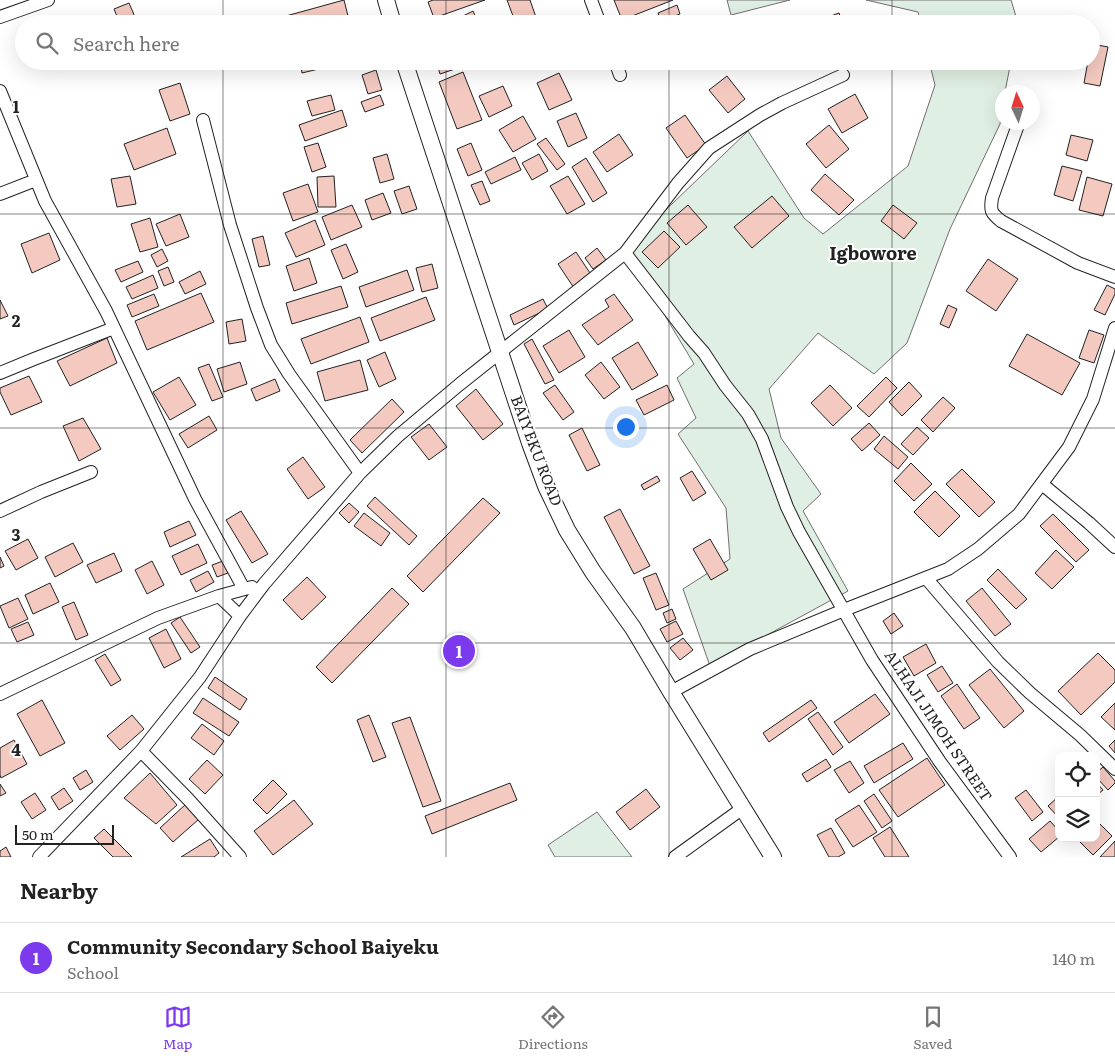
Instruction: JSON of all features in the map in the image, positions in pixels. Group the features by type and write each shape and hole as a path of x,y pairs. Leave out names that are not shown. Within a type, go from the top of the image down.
{"main road":[{"path":"386,0 390,15"},
{"name":"BAIYEKU ROAD","path":"407,70 546,486 567,530 593,572 633,628 773,857"}],"street":[{"path":"0,18 48,0"},
{"path":"591,0 597,15"},
{"path":"618,70 620,75"},
{"path":"39,857 141,751 200,677 240,616 264,584 360,473 398,436 625,252 678,183 709,148 775,107 843,75"},
{"path":"0,91 45,201 106,312 195,499 244,589"},
{"path":"203,120 230,225 271,345 288,374 360,473"},
{"path":"1016,130 992,198 990,207 992,215 1078,263 1115,277"},
{"path":"0,194 36,180"},
{"name":"ALHAJI JIMOH STREET","path":"625,252 689,336 704,352 725,385 748,414 762,439 787,507 872,660 940,762 1010,857"},
{"path":"0,373 114,328"},
{"path":"671,692 750,649 948,570 978,549 1019,514 1069,446 1093,399 1115,328"},
{"path":"0,511 40,492 90,472"},
{"path":"1042,484 1115,547"},
{"path":"926,578 998,662 1115,769"},
{"path":"0,694 158,618 219,596 264,584"},
{"path":"219,596 240,616"},
{"path":"141,751 188,799 240,857"},
{"path":"676,857 742,808"}],"green space":[{"path":"727,0 790,0 731,15"},
{"path":"866,0 1011,0 1016,15 919,15 918,12"},
{"path":"931,70 1009,70 1006,85 995,85 995,130 997,130 950,229 907,343 874,374 818,333 769,389 781,438 821,494 803,511 848,591 710,666 683,589 730,559 726,508 678,434 696,418 677,378 694,364 625,249 748,131 804,218 823,234 908,166 935,85"},
{"path":"597,812 632,857 555,857 548,845"}],"building":[{"path":"344,0 348,15 290,15"},
{"path":"433,0 485,0 442,15 433,15 428,2"},
{"path":"507,0 530,0 535,15 513,15"},
{"path":"614,0 673,0 635,15 620,15"},
{"path":"129,3 134,15 116,15 114,9"},
{"path":"677,5 680,14 659,15 658,13"},
{"path":"473,11 475,15 465,15"},
{"path":"1100,46 1108,47 1100,86 1084,83 1086,70 1100,70"},
{"path":"301,70 314,70 302,73"},
{"path":"376,70 382,90 368,94 362,75"},
{"path":"439,70 452,70 440,74"},
{"path":"463,72 482,120 457,129 439,82"},
{"path":"559,73 572,100 549,110 537,83"},
{"path":"727,76 745,99 728,113 709,90"},
{"path":"180,83 190,114 170,121 159,90"},
{"path":"503,86 512,106 489,117 479,96"},
{"path":"855,94 868,118 842,133 828,109"},
{"path":"331,95 335,110 312,116 307,101"},
{"path":"380,95 384,105 365,112 361,102"},
{"path":"342,110 347,126 305,141 299,125"},
{"path":"576,113 587,138 568,147 557,121"},
{"path":"685,115 706,145 687,158 666,128"},
{"path":"523,116 536,139 513,152 499,130"},
{"path":"829,125 849,149 826,168 806,144"},
{"path":"167,128 176,154 134,170 124,144"},
{"path":"619,134 633,155 607,172 593,152"},
{"path":"1071,135 1093,140 1087,161 1066,155"},
{"path":"546,138 565,164 557,170 537,144"},
{"path":"318,143 326,167 312,172 304,147"},
{"path":"471,143 482,170 468,176 457,149"},
{"path":"387,154 394,179 380,183 373,158"},
{"path":"539,154 548,171 532,180 522,163"},
{"path":"515,157 521,170 491,184 485,172"},
{"path":"586,158 607,193 593,202 572,167"},
{"path":"1062,166 1082,171 1073,201 1054,195"},
{"path":"825,174 854,200 839,215 811,190"},
{"path":"130,176 136,204 117,207 111,179"},
{"path":"334,176 336,207 318,207 317,177"},
{"path":"568,176 585,204 567,214 550,186"},
{"path":"1087,177 1112,184 1103,216 1079,210"},
{"path":"482,181 490,201 480,205 471,185"},
{"path":"308,184 318,212 293,221 283,193"},
{"path":"409,186 417,209 402,214 394,191"},
{"path":"383,193 391,213 372,220 365,200"},
{"path":"772,196 789,216 752,248 734,227"},
{"path":"352,205 362,227 331,240 322,217"},
{"path":"688,205 707,227 686,245 667,223"},
{"path":"893,205 917,223 904,239 881,221"},
{"path":"180,214 189,237 166,246 156,224"},
{"path":"150,218 158,247 140,252 131,224"},
{"path":"315,220 325,245 296,257 285,233"},
{"path":"664,231 680,247 658,268 642,252"},
{"path":"49,233 60,260 32,273 21,244"},
{"path":"263,236 270,265 259,267 252,239"},
{"path":"346,244 358,272 343,279 331,250"},
{"path":"597,248 606,260 593,269 585,258"},
{"path":"162,249 168,261 157,267 151,255"},
{"path":"576,252 592,276 574,288 558,264"},
{"path":"309,258 317,283 294,291 286,266"},
{"path":"988,259 1018,279 996,311 966,291"},
{"path":"138,261 143,272 121,282 115,270"},
{"path":"432,264 438,288 422,292 416,268"},
{"path":"168,267 174,282 164,286 158,271"},
{"path":"407,270 414,290 366,307 359,287"},
{"path":"200,271 206,284 185,294 179,282"},
{"path":"153,275 158,288 132,299 126,287"},
{"path":"1107,285 1115,289 1115,294 1105,315 1094,310"},
{"path":"341,286 348,307 292,324 286,303"},
{"path":"201,293 214,322 147,350 135,321"},
{"path":"154,294 159,306 132,317 127,305"},
{"path":"614,294 633,320 598,345 582,325 609,307 605,300"},
{"path":"426,297 435,320 380,341 371,318"},
{"path":"543,299 548,309 514,325 510,315"},
{"path":"0,300 8,316 0,319"},
{"path":"948,305 957,309 949,328 940,324"},
{"path":"360,317 369,342 311,364 301,339"},
{"path":"242,319 246,341 229,344 226,322"},
{"path":"569,330 585,357 559,373 543,346"},
{"path":"1089,330 1104,335 1094,363 1079,358"},
{"path":"1027,334 1080,363 1062,395 1009,366"},
{"path":"107,338 117,363 70,386 57,361"},
{"path":"532,339 554,380 545,384 524,344"},
{"path":"638,342 658,375 632,390 612,358"},
{"path":"385,352 396,379 379,387 367,360"},
{"path":"360,360 368,390 325,401 317,372"},
{"path":"240,362 247,384 224,392 217,369"},
{"path":"601,362 620,387 604,399 585,375"},
{"path":"209,364 223,397 212,401 198,368"},
{"path":"29,376 42,402 11,415 0,392 0,388"},
{"path":"179,377 196,405 170,420 153,392"},
{"path":"886,377 897,388 869,417 857,406"},
{"path":"275,379 280,391 256,401 251,389"},
{"path":"909,382 922,396 902,416 889,402"},
{"path":"555,385 574,412 563,420 543,393"},
{"path":"667,385 674,400 644,415 636,400"},
{"path":"830,385 852,408 833,426 811,403"},
{"path":"476,389 503,424 483,440 456,406"},
{"path":"943,397 955,408 933,432 921,420"},
{"path":"392,399 404,412 362,453 350,440"},
{"path":"209,416 217,430 188,448 179,434"},
{"path":"83,418 101,449 79,461 63,426"},
{"path":"869,423 880,435 862,451 851,439"},
{"path":"429,424 447,447 429,460 411,437"},
{"path":"917,427 929,438 913,455 901,444"},
{"path":"582,428 600,465 587,471 569,435"},
{"path":"884,436 908,457 898,469 874,449"},
{"path":"303,457 325,487 308,499 287,469"},
{"path":"911,463 932,484 914,501 894,481"},
{"path":"962,469 995,502 979,517 946,484"},
{"path":"692,471 706,493 693,501 680,478"},
{"path":"657,476 660,481 644,490 641,485"},
{"path":"935,491 960,516 939,537 914,512"},
{"path":"375,497 417,536 409,545 367,506"},
{"path":"483,498 500,513 423,592 407,576"},
{"path":"349,503 359,512 349,523 339,513"},
{"path":"620,509 650,566 634,574 604,517"},
{"path":"241,511 268,554 252,563 226,520"},
{"path":"364,513 390,533 381,546 354,526"},
{"path":"1053,514 1089,550 1076,562 1040,526"},
{"path":"189,521 196,535 170,547 164,532"},
{"path":"28,539 38,558 16,570 5,551"},
{"path":"710,539 728,570 711,580 693,549"},
{"path":"73,543 83,562 55,577 45,557"},
{"path":"198,544 207,563 181,575 172,556"},
{"path":"1056,550 1074,567 1052,589 1035,573"},
{"path":"114,553 122,571 96,583 87,565"},
{"path":"0,557 4,566 0,568"},
{"path":"152,561 164,585 147,594 135,570"},
{"path":"223,561 228,573 217,577 212,565"},
{"path":"998,569 1027,599 1016,609 987,580"},
{"path":"208,571 214,582 196,592 190,580"},
{"path":"656,573 669,605 656,610 643,578"},
{"path":"307,577 326,597 302,620 283,600"},
{"path":"50,583 59,602 33,614 25,595"},
{"path":"392,588 409,604 332,683 316,667"},
{"path":"982,588 1011,624 995,636 966,601"},
{"path":"18,598 28,619 9,628 0,606"},
{"path":"74,602 88,635 76,640 62,607"},
{"path":"672,609 676,619 667,623 663,613"},
{"path":"894,613 903,626 891,634 883,621"},
{"path":"180,617 200,647 191,653 171,623"},
{"path":"676,621 683,634 667,642 660,629"},
{"path":"28,622 34,635 17,642 11,629"},
{"path":"166,629 181,659 164,668 149,638"},
{"path":"683,638 693,650 680,660 670,648"},
{"path":"926,644 936,663 914,676 903,657"},
{"path":"1098,653 1115,670 1115,682 1081,715 1058,691"},
{"path":"105,654 121,680 111,686 95,660"},
{"path":"942,666 953,683 938,692 927,675"},
{"path":"990,669 1024,711 1004,728 969,685"},
{"path":"215,677 247,699 240,710 208,688"},
{"path":"957,684 980,718 964,729 941,696"},
{"path":"875,694 890,714 849,743 834,722"},
{"path":"203,698 239,722 229,736 193,713"},
{"path":"42,700 65,743 40,756 17,714"},
{"path":"811,700 817,708 769,742 763,733"},
{"path":"1115,703 1115,730 1101,717"},
{"path":"818,712 843,747 833,755 808,719"},
{"path":"132,715 144,729 120,750 107,736"},
{"path":"369,715 386,757 373,762 357,720"},
{"path":"410,717 441,801 423,807 392,723"},
{"path":"202,724 224,741 214,755 191,738"},
{"path":"14,740 27,764 1,778 0,748"},
{"path":"1115,740 1115,753 1109,746"},
{"path":"903,743 913,759 874,783 864,766"},
{"path":"927,758 945,785 898,817 879,790"},
{"path":"826,759 831,767 807,782 802,774"},
{"path":"207,760 223,775 205,794 189,779"},
{"path":"850,761 864,783 849,793 834,770"},
{"path":"1103,767 1115,781 1108,790 1100,781 1100,770"},
{"path":"86,770 93,782 80,790 73,778"},
{"path":"150,773 177,805 156,824 124,798"},
{"path":"273,780 287,794 267,814 253,800"},
{"path":"510,783 517,800 432,834 425,816"},
{"path":"0,784 6,793 0,796"},
{"path":"64,788 73,801 59,810 51,797"},
{"path":"646,789 660,807 630,830 616,812"},
{"path":"1026,790 1043,812 1032,821 1015,798"},
{"path":"35,793 46,810 32,819 21,802"},
{"path":"874,794 892,821 882,828 864,801"},
{"path":"294,800 313,824 273,855 254,831"},
{"path":"1055,800 1055,814 1048,806"},
{"path":"186,804 199,819 173,842 160,828"},
{"path":"859,805 877,832 853,847 835,820"},
{"path":"1050,821 1055,827 1055,840 1041,852 1029,839"},
{"path":"1100,824 1112,836 1093,855 1080,842 1100,842"},
{"path":"890,827 909,857 885,857 873,838"},
{"path":"831,828 845,853 838,857 829,857 817,835"},
{"path":"104,829 132,857 113,857 94,838"},
{"path":"210,839 219,853 214,857 181,857"},
{"path":"1115,841 1115,857 1100,857"},
{"path":"6,847 11,857 0,857 0,851"}],"place":[{"name":"Community Secondary School Baiyeku","path":"459,651"}],"district":[{"name":"Igbowore","path":"873,254"}]}
